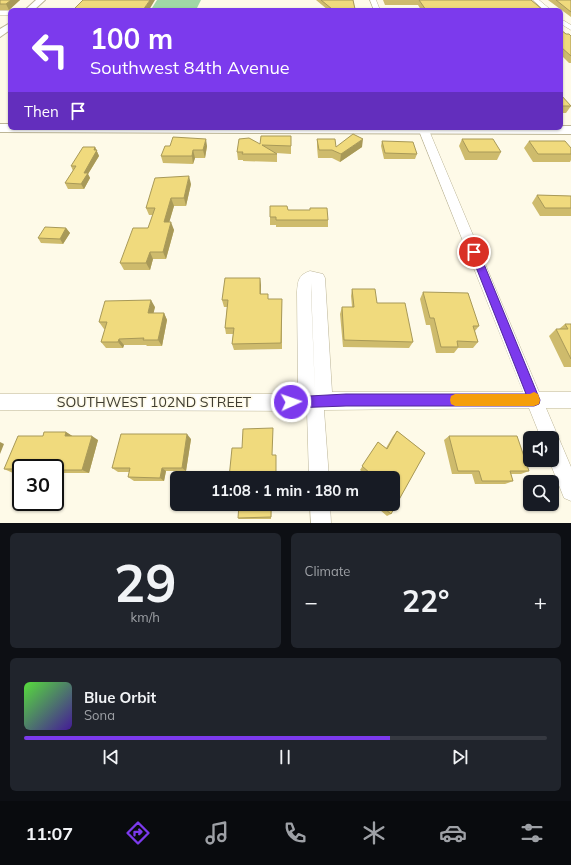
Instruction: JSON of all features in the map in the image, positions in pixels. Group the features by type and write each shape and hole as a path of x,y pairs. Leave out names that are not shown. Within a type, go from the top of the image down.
{"street":[{"path":"31,8 41,0"},
{"path":"536,0 546,8"},
{"path":"0,34 8,28"},
{"path":"425,130 547,431"},
{"path":"521,130 570,131"},
{"path":"309,402 318,278 310,276 305,279 304,292 309,402 318,471"},
{"name":"SOUTHWEST 102ND STREET","path":"0,402 571,400"},
{"path":"559,461 571,491"},
{"path":"320,511 320,523"}],"green space":[{"path":"157,0 201,0 197,8 152,8"}],"building":[{"path":"0,0 11,0 6,4 0,4"},
{"path":"83,0 150,0 144,8 75,8"},
{"path":"321,0 353,0 355,8 331,8"},
{"path":"419,0 531,0 541,8 425,8"},
{"path":"556,0 571,0 571,12"},
{"path":"563,32 571,36 571,56 563,49"},
{"path":"563,97 571,106 563,106"},
{"path":"353,134 363,139 341,154 332,150 319,150 317,139 335,139 336,147"},
{"path":"261,136 291,136 291,146 262,145 277,154 242,154 243,152 237,152 239,139 249,138 260,144"},
{"path":"173,137 206,139 203,150 193,150 192,156 161,156 165,146 170,146"},
{"path":"462,139 493,139 501,152 469,152"},
{"path":"382,141 413,142 417,154 385,153"},
{"path":"529,141 565,141 571,148 571,154 538,154"},
{"path":"83,147 95,147 94,150 97,150 84,173 88,173 81,184 65,183 76,166 71,166"},
{"path":"189,176 184,198 171,198 164,222 171,222 163,252 150,252 146,263 120,263 133,228 148,228 155,208 146,208 155,178"},
{"path":"537,195 571,196 571,208 545,208"},
{"path":"270,206 287,206 288,210 327,208 328,220 276,220 276,217 270,217"},
{"path":"45,227 66,228 60,239 38,238"},
{"path":"225,278 260,278 260,294 268,294 268,299 282,299 281,343 232,344 234,328 225,328 228,300 222,300"},
{"path":"352,289 375,289 377,303 405,303 413,342 344,340 342,307 354,307"},
{"path":"423,292 468,293 479,326 473,326 478,342 457,341 458,347 441,347 434,318 430,318"},
{"path":"151,300 148,313 164,313 158,340 143,340 144,338 119,339 118,342 101,342 107,322 99,322 105,301"},
{"path":"565,324 571,324 571,359 556,329 568,329"},
{"path":"273,428 272,455 276,455 276,471 230,471 232,448 242,448 243,429"},
{"path":"397,431 425,453 400,498 400,471 368,471 362,466 378,442 387,449"},
{"path":"44,432 66,432 65,436 92,436 82,470 64,470 64,459 12,459 12,469 4,469 18,436 43,436"},
{"path":"121,434 187,434 182,468 162,468 160,478 128,477 130,468 112,468"},
{"path":"449,436 517,436 523,454 523,467 528,467 529,471 510,471 513,481 482,481 479,471 458,471"},
{"path":"238,511 271,511 271,517 238,518"}],"slow traffic":[{"path":"455,400 534,400 534,398"}],"route":[{"path":"291,402 346,400 534,400 474,252"}]}
